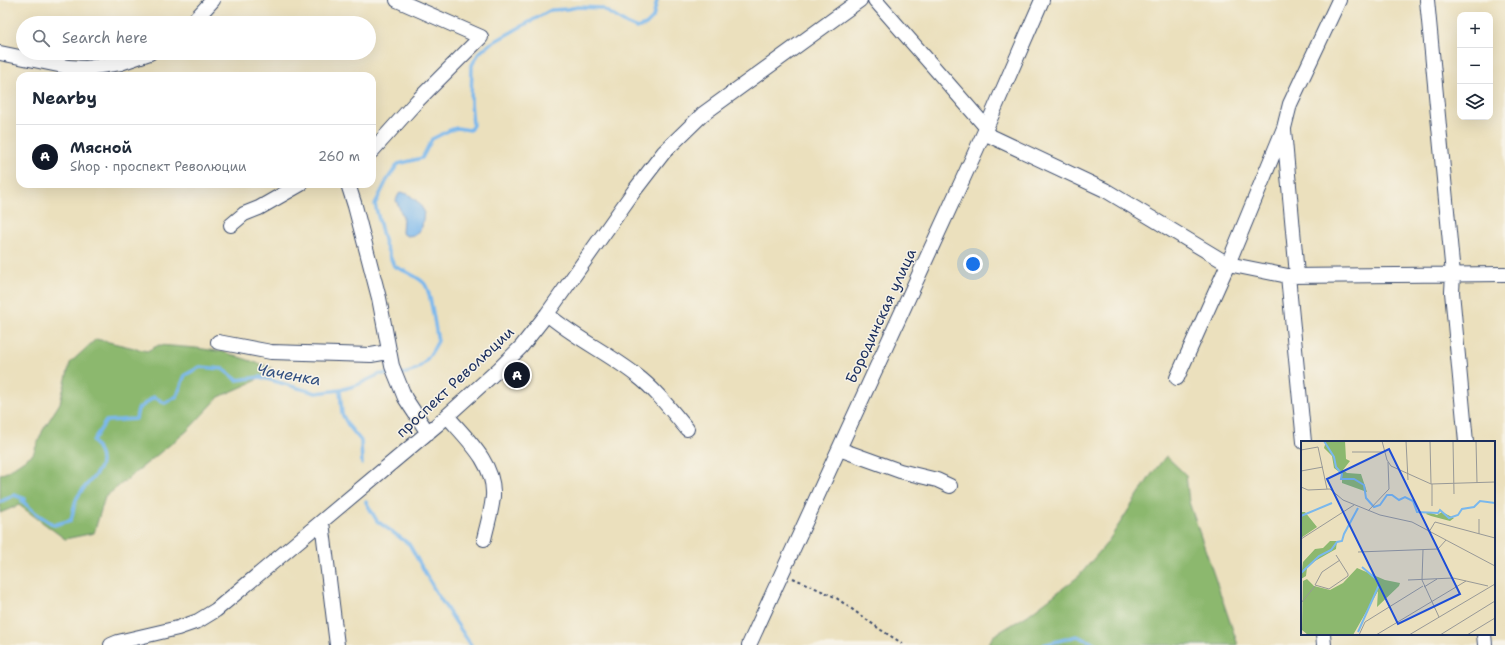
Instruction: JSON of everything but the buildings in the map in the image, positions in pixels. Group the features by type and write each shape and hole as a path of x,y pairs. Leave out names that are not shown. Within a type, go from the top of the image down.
{"street":[{"path":"198,16 213,0"},
{"path":"376,147 417,101 481,37 397,0"},
{"path":"874,0 985,130 1105,190 1228,264 1293,276 1505,274"},
{"name":"Бородинская улица","path":"749,645 985,130 1042,0"},
{"path":"1177,378 1228,264 1284,128 1290,104 1340,0"},
{"path":"1427,0 1453,274 1452,292 1466,441"},
{"name":"проспект Революции","path":"111,645 178,628 198,621 216,610 447,416 515,353 547,314 634,191 664,152 703,114 856,1"},
{"path":"1,57 16,59"},
{"path":"21,60 107,71 132,60"},
{"path":"1284,128 1304,441"},
{"path":"231,225 244,214 259,208 294,188"},
{"path":"349,188 379,298 388,352 392,366 400,387 411,408 428,432"},
{"path":"547,314 562,327 636,374 654,390 687,429"},
{"path":"218,342 271,352 371,355 388,352"},
{"path":"447,416 476,448 485,462 492,479 493,496 484,538"},
{"path":"839,449 900,471 937,480 950,486"},
{"path":"322,522 337,645"},
{"path":"1323,635 1324,645"},
{"path":"1484,635 1485,645"}],"path":[{"path":"782,573 835,597 881,630 905,645"}],"green space":[{"path":"96,339 147,351 159,345 224,352 272,368 253,382 219,397 187,431 105,497 94,533 65,539 19,505 0,513 0,474 5,473 33,454 43,430 60,403 70,363"},
{"path":"1166,456 1186,475 1189,502 1238,645 988,645 993,636 1028,615 1079,576 1107,543 1151,475"}],"water":[{"path":"400,192 408,194 418,202 424,211 422,227 415,235 407,236 402,233 403,217 396,200"}],"waterway":[{"name":"Чаченка","path":"398,374 412,371 423,364 438,341 429,293 424,283 410,273 394,266 385,244 375,204 387,180 398,164 422,158 432,139 450,130 457,128 470,130 473,125 471,102 472,65 479,53 490,44 551,10 578,7 601,8 636,28 646,25 653,18 657,0"},
{"name":"Чаченка","path":"0,502 14,495 25,499 22,501 37,514 54,525 71,520 77,498 100,466 101,459 99,451 93,441 106,421 136,419 138,409 154,397 165,403 177,396 185,375 200,367 223,369 237,380 260,377 316,393 340,390 357,385 380,374 392,374"},
{"path":"340,390 342,414 348,425 361,441 362,464"},
{"path":"366,502 377,521 409,544 437,594 471,645"},
{"path":"1043,645 1077,636 1099,645"}],"place":[{"name":"Мясной","path":"517,375"}]}
